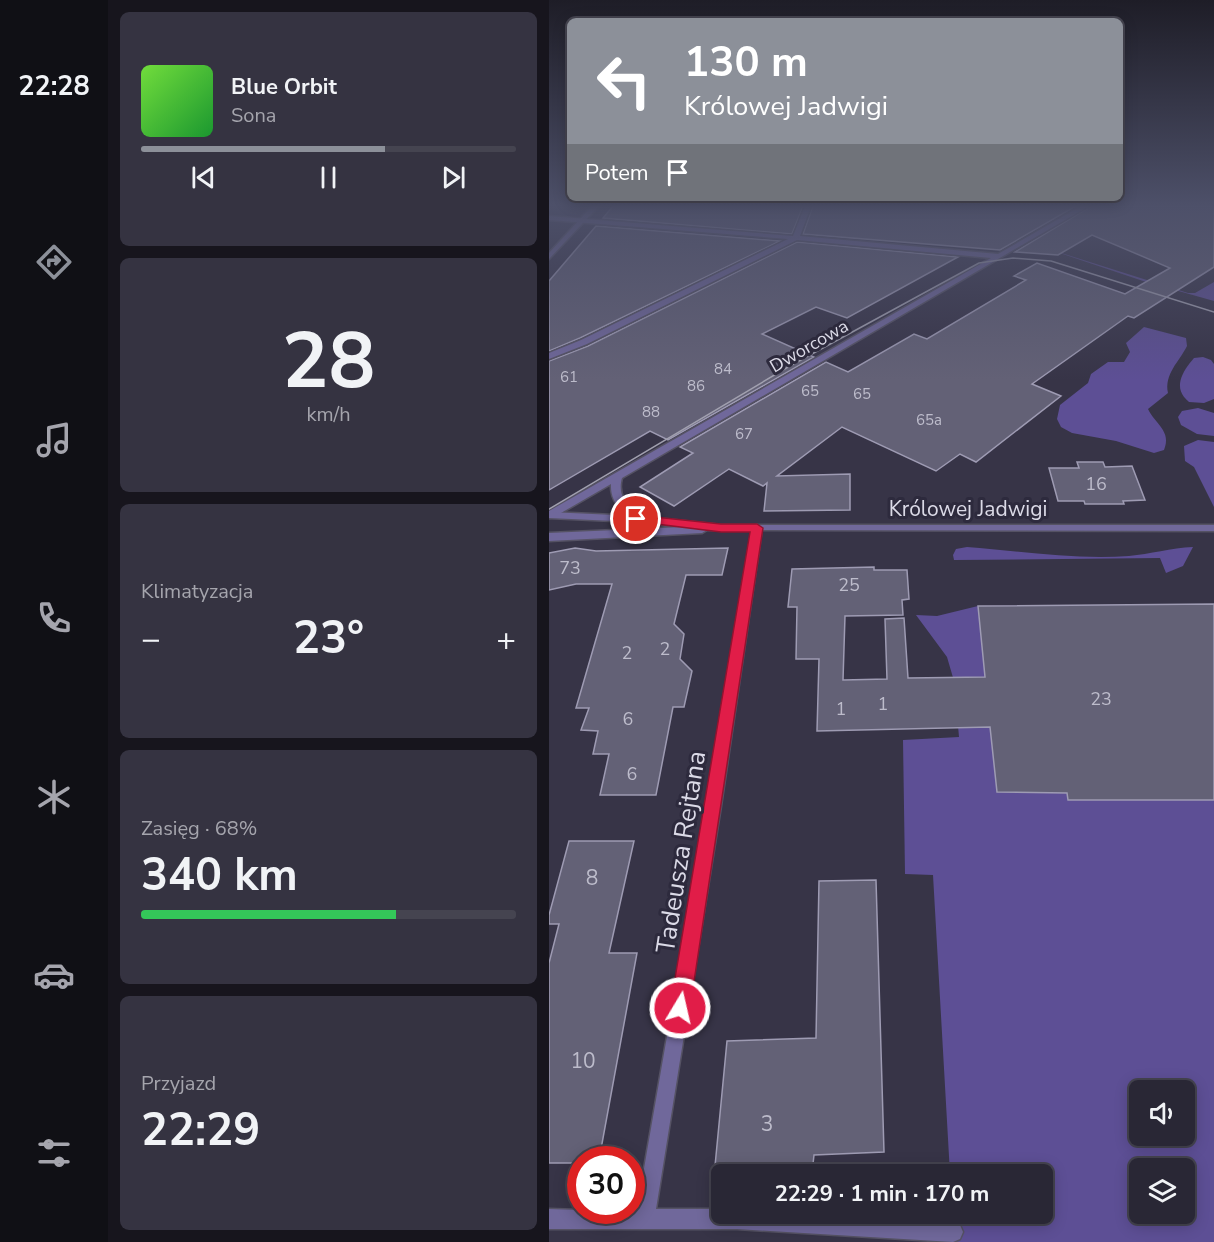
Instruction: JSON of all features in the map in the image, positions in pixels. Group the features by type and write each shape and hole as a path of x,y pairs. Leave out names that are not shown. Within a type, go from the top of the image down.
{"street":[{"path":"549,356 584,342 743,264"},
{"name":"Dworcowa","path":"549,515 983,264"},
{"path":"618,475 613,488 624,508 636,519"},
{"name":"Królowej Jadwigi","path":"549,515 636,519 721,528 1214,528"},
{"name":"Królowej Jadwigi","path":"549,537 683,533 721,528"},
{"name":"Tadeusza Rejtana","path":"645,1218 714,806 757,528"},
{"path":"645,1218 737,1219 953,1232"},
{"path":"549,1219 567,1219"}],"shaded area":[{"path":"1092,264 1188,293 1195,293 1214,282 1214,301"},
{"path":"1144,327 1186,338 1187,346 1168,380 1168,393 1148,409 1162,428 1166,438 1164,450 1154,453 1116,441 1072,433 1061,427 1057,419 1060,405 1088,383 1091,374 1108,362 1124,362 1130,352 1126,343"},
{"path":"1203,357 1214,364 1214,399 1204,403 1189,402 1181,391 1181,380 1194,358"},
{"path":"1198,408 1214,413 1214,436 1197,434 1181,425 1178,417 1182,411"},
{"path":"1198,440 1214,442 1214,507 1194,467 1185,461 1184,446"},
{"path":"967,547 1068,556 1109,557 1193,547 1183,566 1166,573 1160,558 954,560 953,555 956,549"},
{"path":"1214,604 1214,1242 955,1242 953,1224 1053,1224 1053,1164 949,1164 933,875 905,874 903,740 959,737 954,681 947,657 916,615 937,616 978,606"}],"building":[{"path":"564,264 733,264 549,351 549,281"},
{"path":"753,264 945,264 847,318 816,307 762,334 814,357 668,440 650,431 549,490 549,361 588,346"},
{"path":"1035,264 1125,294 1170,268 1160,264 1214,264 1214,267 1134,318 1128,316 1032,384 1061,396 976,462 960,454 936,471 842,427 777,476 850,474 850,510 764,511 767,483 763,486 729,469 674,506 640,487 693,453 680,447 826,362 848,372 914,334 927,339 1026,280 1014,276"},
{"path":"1077,462 1103,462 1105,467 1132,466 1145,500 1123,501 1124,504 1058,501 1049,468 1079,468"},
{"path":"575,548 596,551 728,548 722,575 686,575 674,624 684,634 680,659 692,671 684,707 673,707 656,795 600,795 609,754 593,754 598,731 581,730 589,708 576,708 612,584 576,584 549,590 549,553"},
{"path":"874,567 874,570 907,570 909,599 902,600 903,615 845,616 843,680 887,679 885,619 904,618 908,678 985,677 978,606 1214,604 1214,800 1068,800 1067,793 997,792 990,727 817,731 819,659 796,659 797,607 788,607 792,569"},
{"path":"569,841 634,841 609,953 637,953 602,1146 567,1146 567,1163 549,1163 549,963 559,924 549,924 549,915"},
{"path":"876,880 884,1152 814,1155 813,1164 715,1164 727,1041 816,1038 819,881"}],"tram line":[{"path":"549,509 788,367 977,264"},
{"path":"1060,264 1214,312"}],"route":[{"path":"636,519 721,528 757,528 680,1008"}]}
